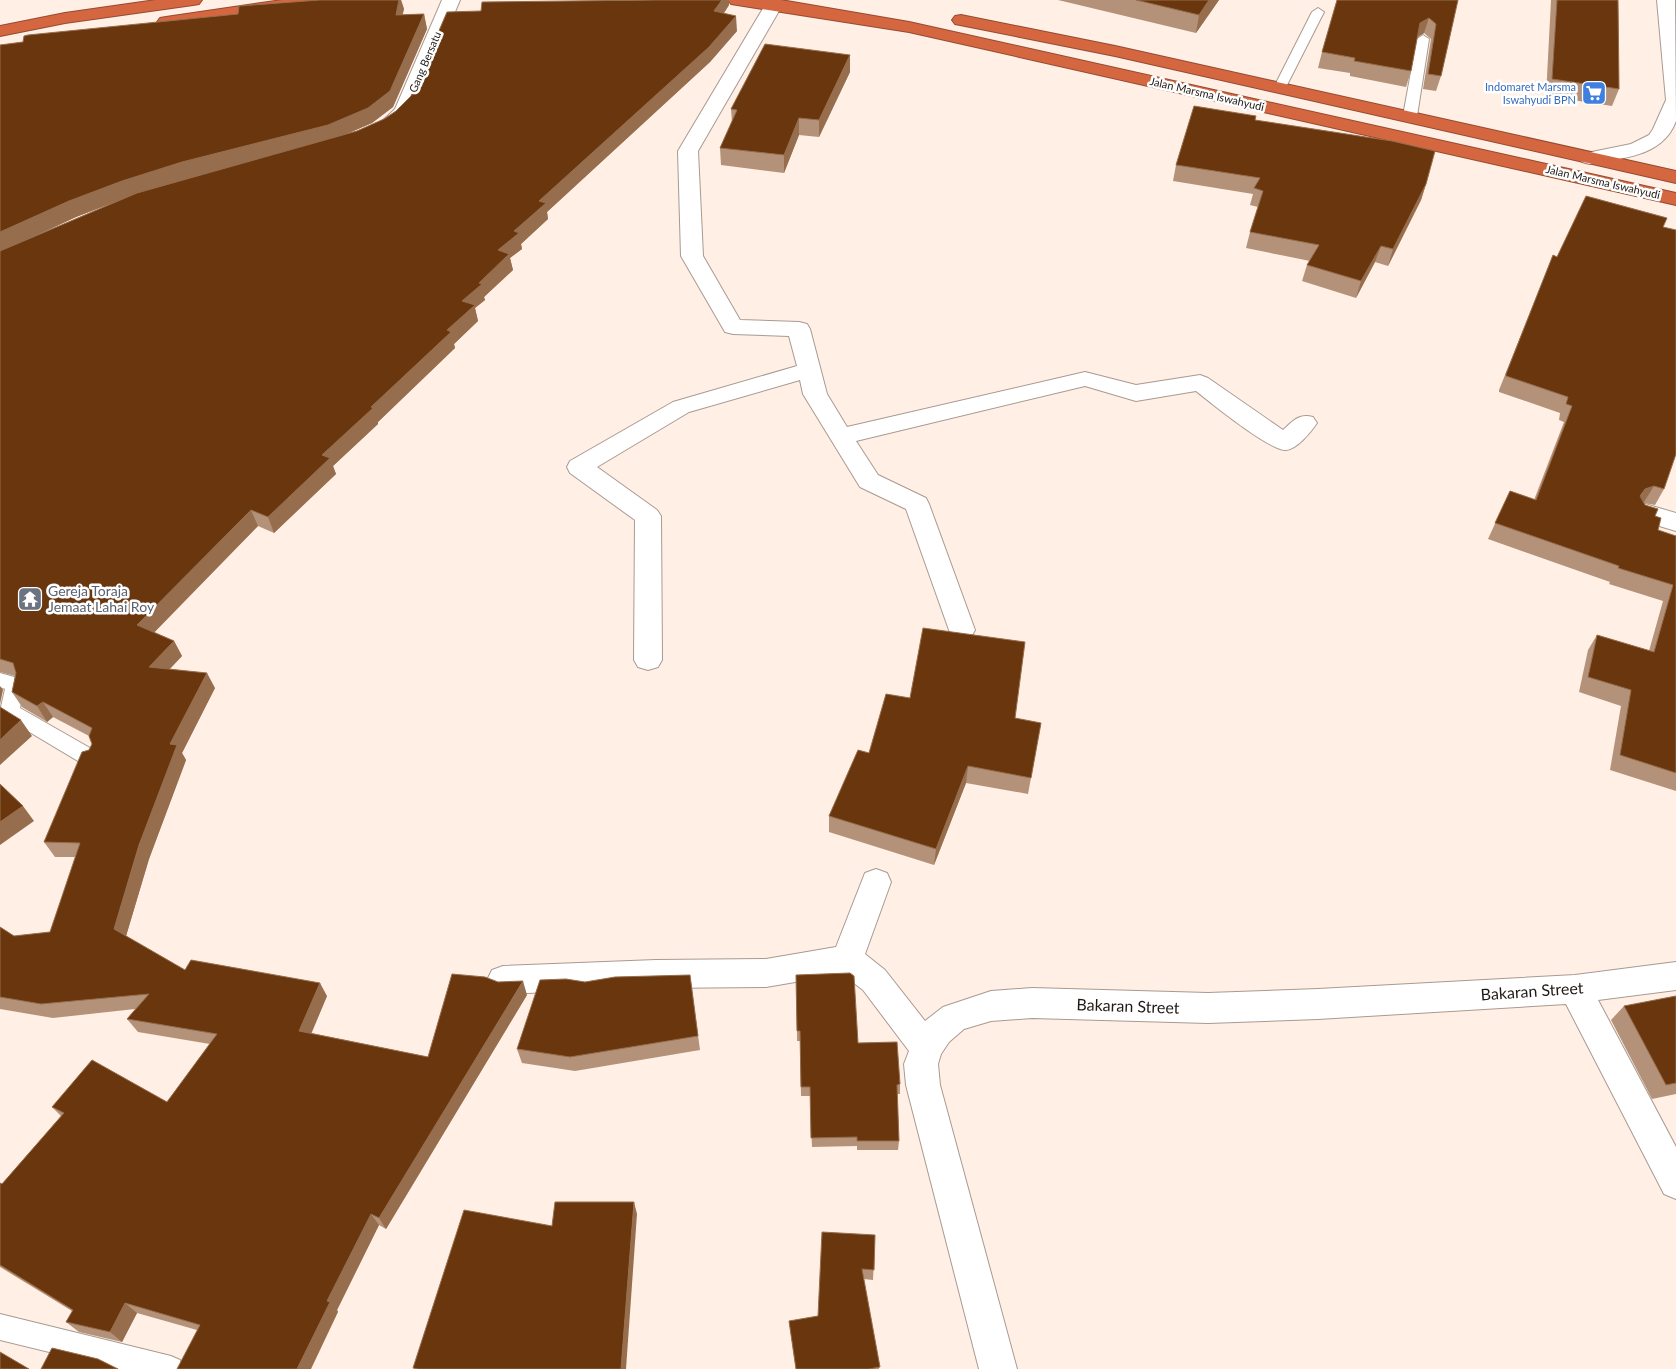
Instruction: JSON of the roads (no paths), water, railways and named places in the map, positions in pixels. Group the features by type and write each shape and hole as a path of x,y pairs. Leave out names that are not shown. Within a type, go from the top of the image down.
{"highway":[{"path":"0,31 65,18 193,0"},
{"path":"154,24 318,0"},
{"name":"Jalan Marsma Iswahyudi","path":"737,0 774,4 909,27 1676,199"},
{"name":"Jalan Marsma Iswahyudi","path":"890,6 1115,51 1676,177"}],"street":[{"name":"Gang Bersatu","path":"371,134 392,123 404,112 451,0"},
{"path":"1589,158 1646,146 1660,133 1669,109 1675,102 1666,0"},
{"path":"774,4 688,151 692,256 734,327 799,329 815,394 869,481 917,504 962,630"},
{"path":"648,660 648,516 579,468 681,407 809,370"},
{"path":"841,436 1085,379 1136,393 1200,383 1256,424 1286,442 1306,423"},
{"path":"1645,513 1676,522"},
{"path":"846,959 876,882"},
{"path":"503,980 656,974 766,973 846,959 874,980 926,1048"},
{"name":"Bakaran Street","path":"998,1369 923,1085 921,1064 926,1048 937,1031 954,1017 991,1006 1032,1004 1208,1008 1318,1004 1575,989 1676,976"},
{"path":"1575,989 1676,1182"}],"lane":[{"path":"1280,87 1318,12"},
{"path":"1410,116 1423,39"},
{"path":"0,680 12,682 15,688 10,707 13,714 90,758"},
{"path":"0,1327 171,1369"}],"place":[{"name":"Indomaret Marsma Iswahyudi BPN","path":"1594,93"},
{"name":"Gereja Toraja Jemaat Lahai Roy","path":"30,599"}]}
